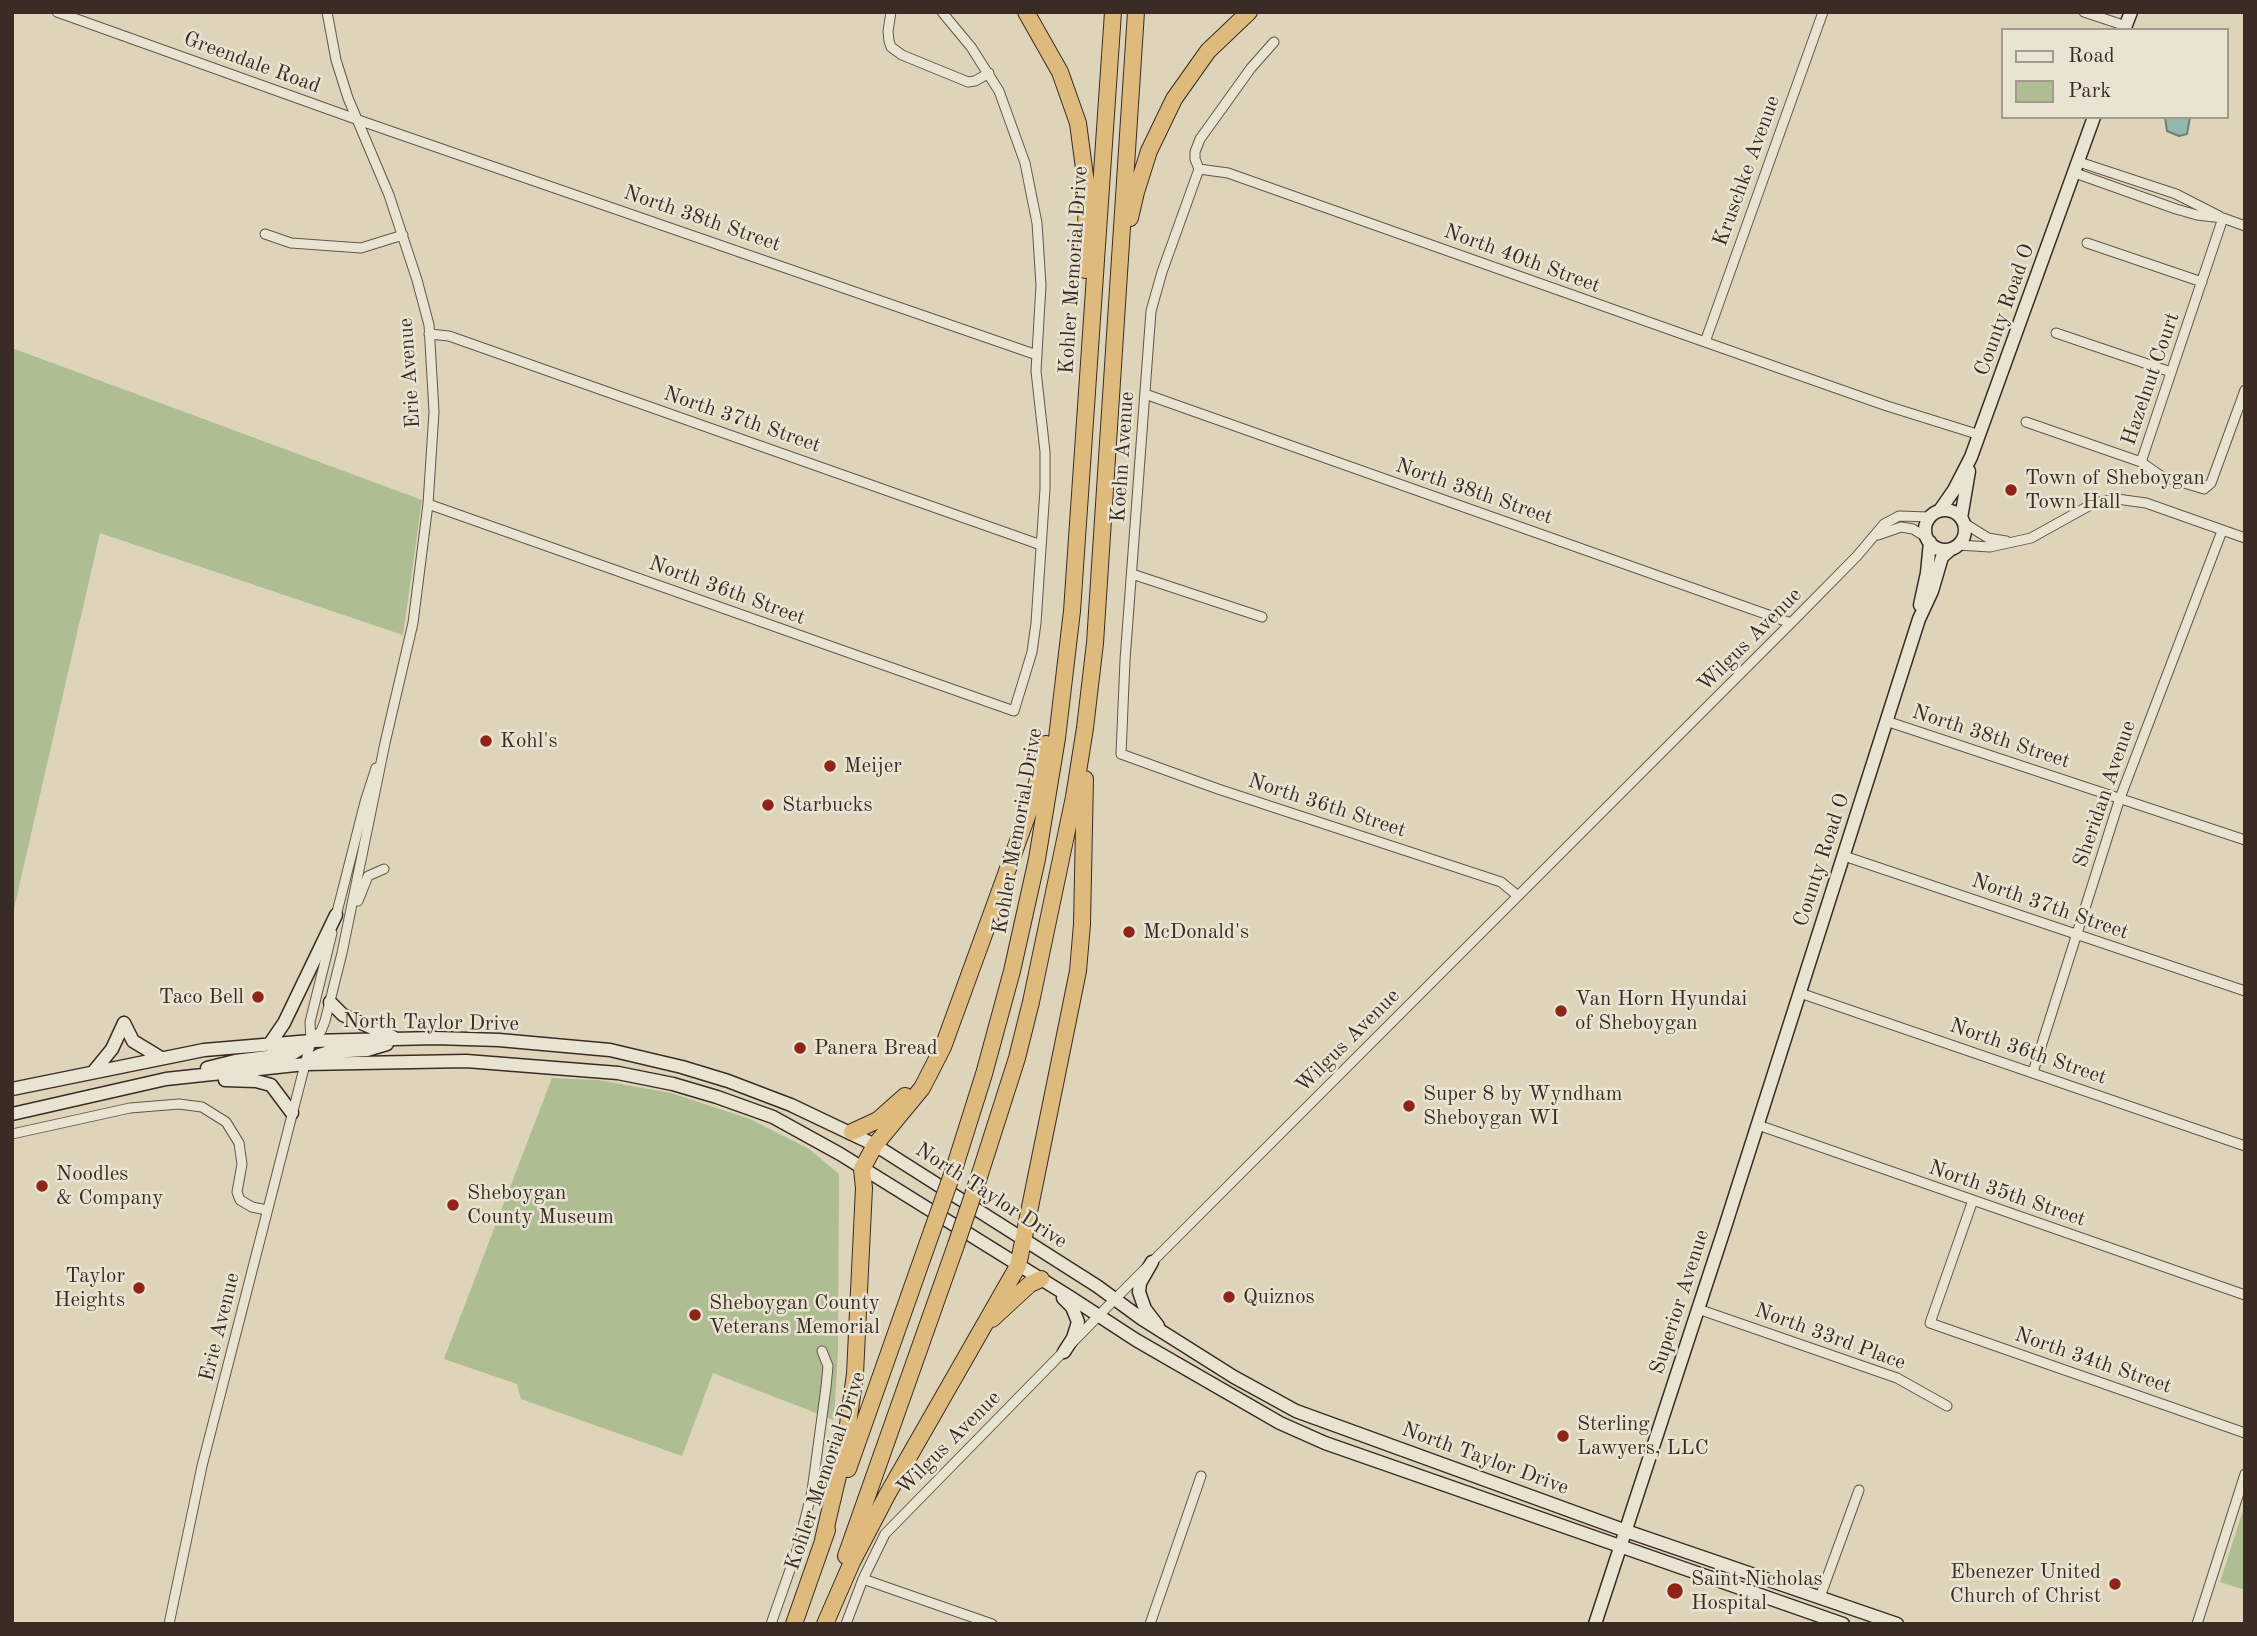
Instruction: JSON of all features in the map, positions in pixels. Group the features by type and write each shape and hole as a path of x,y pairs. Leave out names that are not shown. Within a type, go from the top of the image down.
{"highway":[{"path":"1026,12 1060,72 1078,123 1083,148 1087,191 1084,295 1087,393"},
{"name":"Kohler Memorial Drive","path":"794,1624 956,1166 984,1074 1022,928 1047,801 1070,632 1113,12"},
{"name":"Kohler Memorial Drive","path":"823,1624 956,1245 1017,1058 1074,797 1095,643 1136,12"},
{"path":"1114,346 1130,218 1149,151 1162,121 1185,82 1209,51 1249,12"},
{"path":"824,1540 847,1433 855,1374 864,1188 862,1169 875,1145 929,1077 946,1039 1033,800 1070,632"},
{"path":"823,1624 870,1526 1018,1266 1077,971 1082,924 1085,728"},
{"path":"852,1132 886,1115 913,1086 972,971"},
{"path":"985,1325 1030,1284 1047,1283"}],"main road":[{"path":"2125,28 2131,12"},
{"name":"County Road O","path":"1935,514 1954,490 1980,435 2093,119"},
{"path":"1962,520 1952,511 1935,514 1926,523 1928,539 1939,549 1954,547 1964,535 1962,520 1971,457"},
{"name":"County Road O","path":"1919,619 1928,539"},
{"name":"County Road O","path":"1800,993 1919,619 1932,591 1942,556 1954,547"},
{"path":"269,1045 284,1023 336,915"},
{"name":"Superior Avenue","path":"1595,1624 1800,993"},
{"path":"330,1002 349,1019 400,1039"},
{"path":"94,1071 112,1049 124,1023 133,1041 161,1058"},
{"path":"305,1064 313,1057 329,1052 367,1050 400,1039"},
{"name":"North Taylor Drive","path":"12,1089 204,1050 311,1041 400,1039 499,1040 581,1046 635,1055 728,1081 792,1105 875,1145 1168,1336 1296,1411 1626,1531 1897,1624"},
{"path":"166,1079 235,1061 292,1054 311,1041"},
{"name":"North Taylor Drive","path":"12,1114 166,1079 305,1064 466,1061 618,1073 673,1084 773,1117 839,1154 1136,1340 1280,1423 1325,1443 1843,1624"},
{"path":"166,1079 256,1081 274,1087 292,1113"},
{"path":"1152,1262 1140,1283 1139,1292 1148,1314 1168,1336"},
{"path":"1047,1283 1072,1307 1078,1322 1073,1338 1064,1352"}],"street":[{"name":"Greendale Road","path":"57,12 355,118"},
{"name":"Erie Avenue","path":"311,1041 321,1031 342,953 385,743 413,623 428,504 434,412 429,334 420,291 403,235 377,166 355,118 336,60 327,12"},
{"path":"891,12 889,41 891,47 902,55 968,82 989,73"},
{"path":"942,12 971,47 999,90 1014,127 1035,210 1041,285 1036,371 1045,467 1041,545"},
{"name":"Kruschke Avenue","path":"1705,342 1823,12"},
{"path":"2084,12 2125,28"},
{"path":"1199,169 1195,152 1200,139 1251,68 1274,42"},
{"name":"North 38th Street","path":"355,118 1037,355"},
{"path":"2077,167 2176,209 2224,218 2245,226"},
{"name":"North 40th Street","path":"1199,169 1228,173 1887,406 1980,435"},
{"name":"Koehn Avenue","path":"1121,754 1151,311 1161,272 1199,169"},
{"name":"Hazelnut Court","path":"2224,218 2141,461 2161,476 2204,489 2208,486 2245,390"},
{"path":"265,234 290,243 361,248 403,235"},
{"path":"2087,243 2202,282"},
{"path":"2056,333 2171,372"},
{"name":"North 37th Street","path":"429,334 449,336 1041,545"},
{"name":"North 38th Street","path":"1145,394 1791,623"},
{"path":"2026,422 2141,461"},
{"path":"1954,547 1990,547 2031,538 2094,503 2117,499 2146,503 2245,538"},
{"name":"North 36th Street","path":"428,504 540,541 908,676 1014,711 1032,652 1041,545"},
{"name":"Wilgus Avenue","path":"846,1624 863,1579 885,1534 1115,1299 1791,623 1874,538 1884,524 1895,517 1935,514"},
{"path":"1962,520 1988,538 2012,541"},
{"name":"Wilgus Avenue","path":"1874,538 1889,529 1901,527 1913,529 1928,539"},
{"name":"Sheridan Avenue","path":"2033,1072 2120,799 2222,531"},
{"path":"1132,574 1262,617"},
{"name":"North 38th Street","path":"1886,721 2245,840"},
{"name":"Erie Avenue","path":"169,1624 202,1466 311,1041 310,1022 336,915 365,802 385,743"},
{"name":"North 36th Street","path":"1121,754 1218,789 1501,882 1518,896"},
{"name":"North 37th Street","path":"1844,856 2245,991"},
{"path":"342,953 366,878 373,872 384,869"},
{"name":"North 36th Street","path":"1800,993 2245,1146"},
{"path":"12,1134 149,1105 179,1104 202,1107 226,1122 239,1143 242,1164 237,1192 240,1200 252,1207 267,1210"},
{"name":"North 35th Street","path":"1758,1125 2245,1295"},
{"name":"North 34th Street","path":"1973,1200 1930,1323 2245,1433"},
{"name":"North 33rd Place","path":"1698,1309 1888,1375 1947,1406"},
{"path":"771,1624 800,1539 816,1468 828,1366 822,1351"},
{"path":"2197,1624 2245,1474"},
{"path":"1150,1624 1201,1476"},
{"path":"1820,1597 1858,1490"},
{"path":"863,1579 992,1624"}],"green space":[{"path":"12,348 422,500 403,635 100,533 12,917"},
{"path":"552,1078 598,1080 671,1093 750,1119 809,1149 839,1174 838,1349 834,1420 713,1373 682,1456 521,1399 517,1384 444,1359"},
{"path":"2245,1504 2245,1590 2220,1582"}],"water":[{"path":"2165,119 2190,119 2187,134 2179,136 2167,131"}],"place":[{"name":"Town of Sheboygan Town Hall","path":"2011,490"},
{"name":"Kohl's","path":"486,741"},
{"name":"Meijer","path":"830,766"},
{"name":"Starbucks","path":"768,805"},
{"name":"McDonald's","path":"1129,932"},
{"name":"Taco Bell","path":"258,997"},
{"name":"Van Horn Hyundai of Sheboygan","path":"1561,1011"},
{"name":"Panera Bread","path":"800,1048"},
{"name":"Super 8 by Wyndham Sheboygan WI","path":"1409,1106"},
{"name":"Noodles & Company","path":"42,1186"},
{"name":"Sheboygan County Museum","path":"453,1205"},
{"name":"Taylor Heights","path":"139,1288"},
{"name":"Quiznos","path":"1229,1297"},
{"name":"Sheboygan County Veterans Memorial","path":"695,1315"},
{"name":"Sterling Lawyers, LLC","path":"1563,1436"},
{"name":"Ebenezer United Church of Christ","path":"2115,1584"},
{"name":"Saint Nicholas Hospital","path":"1675,1591"}]}
